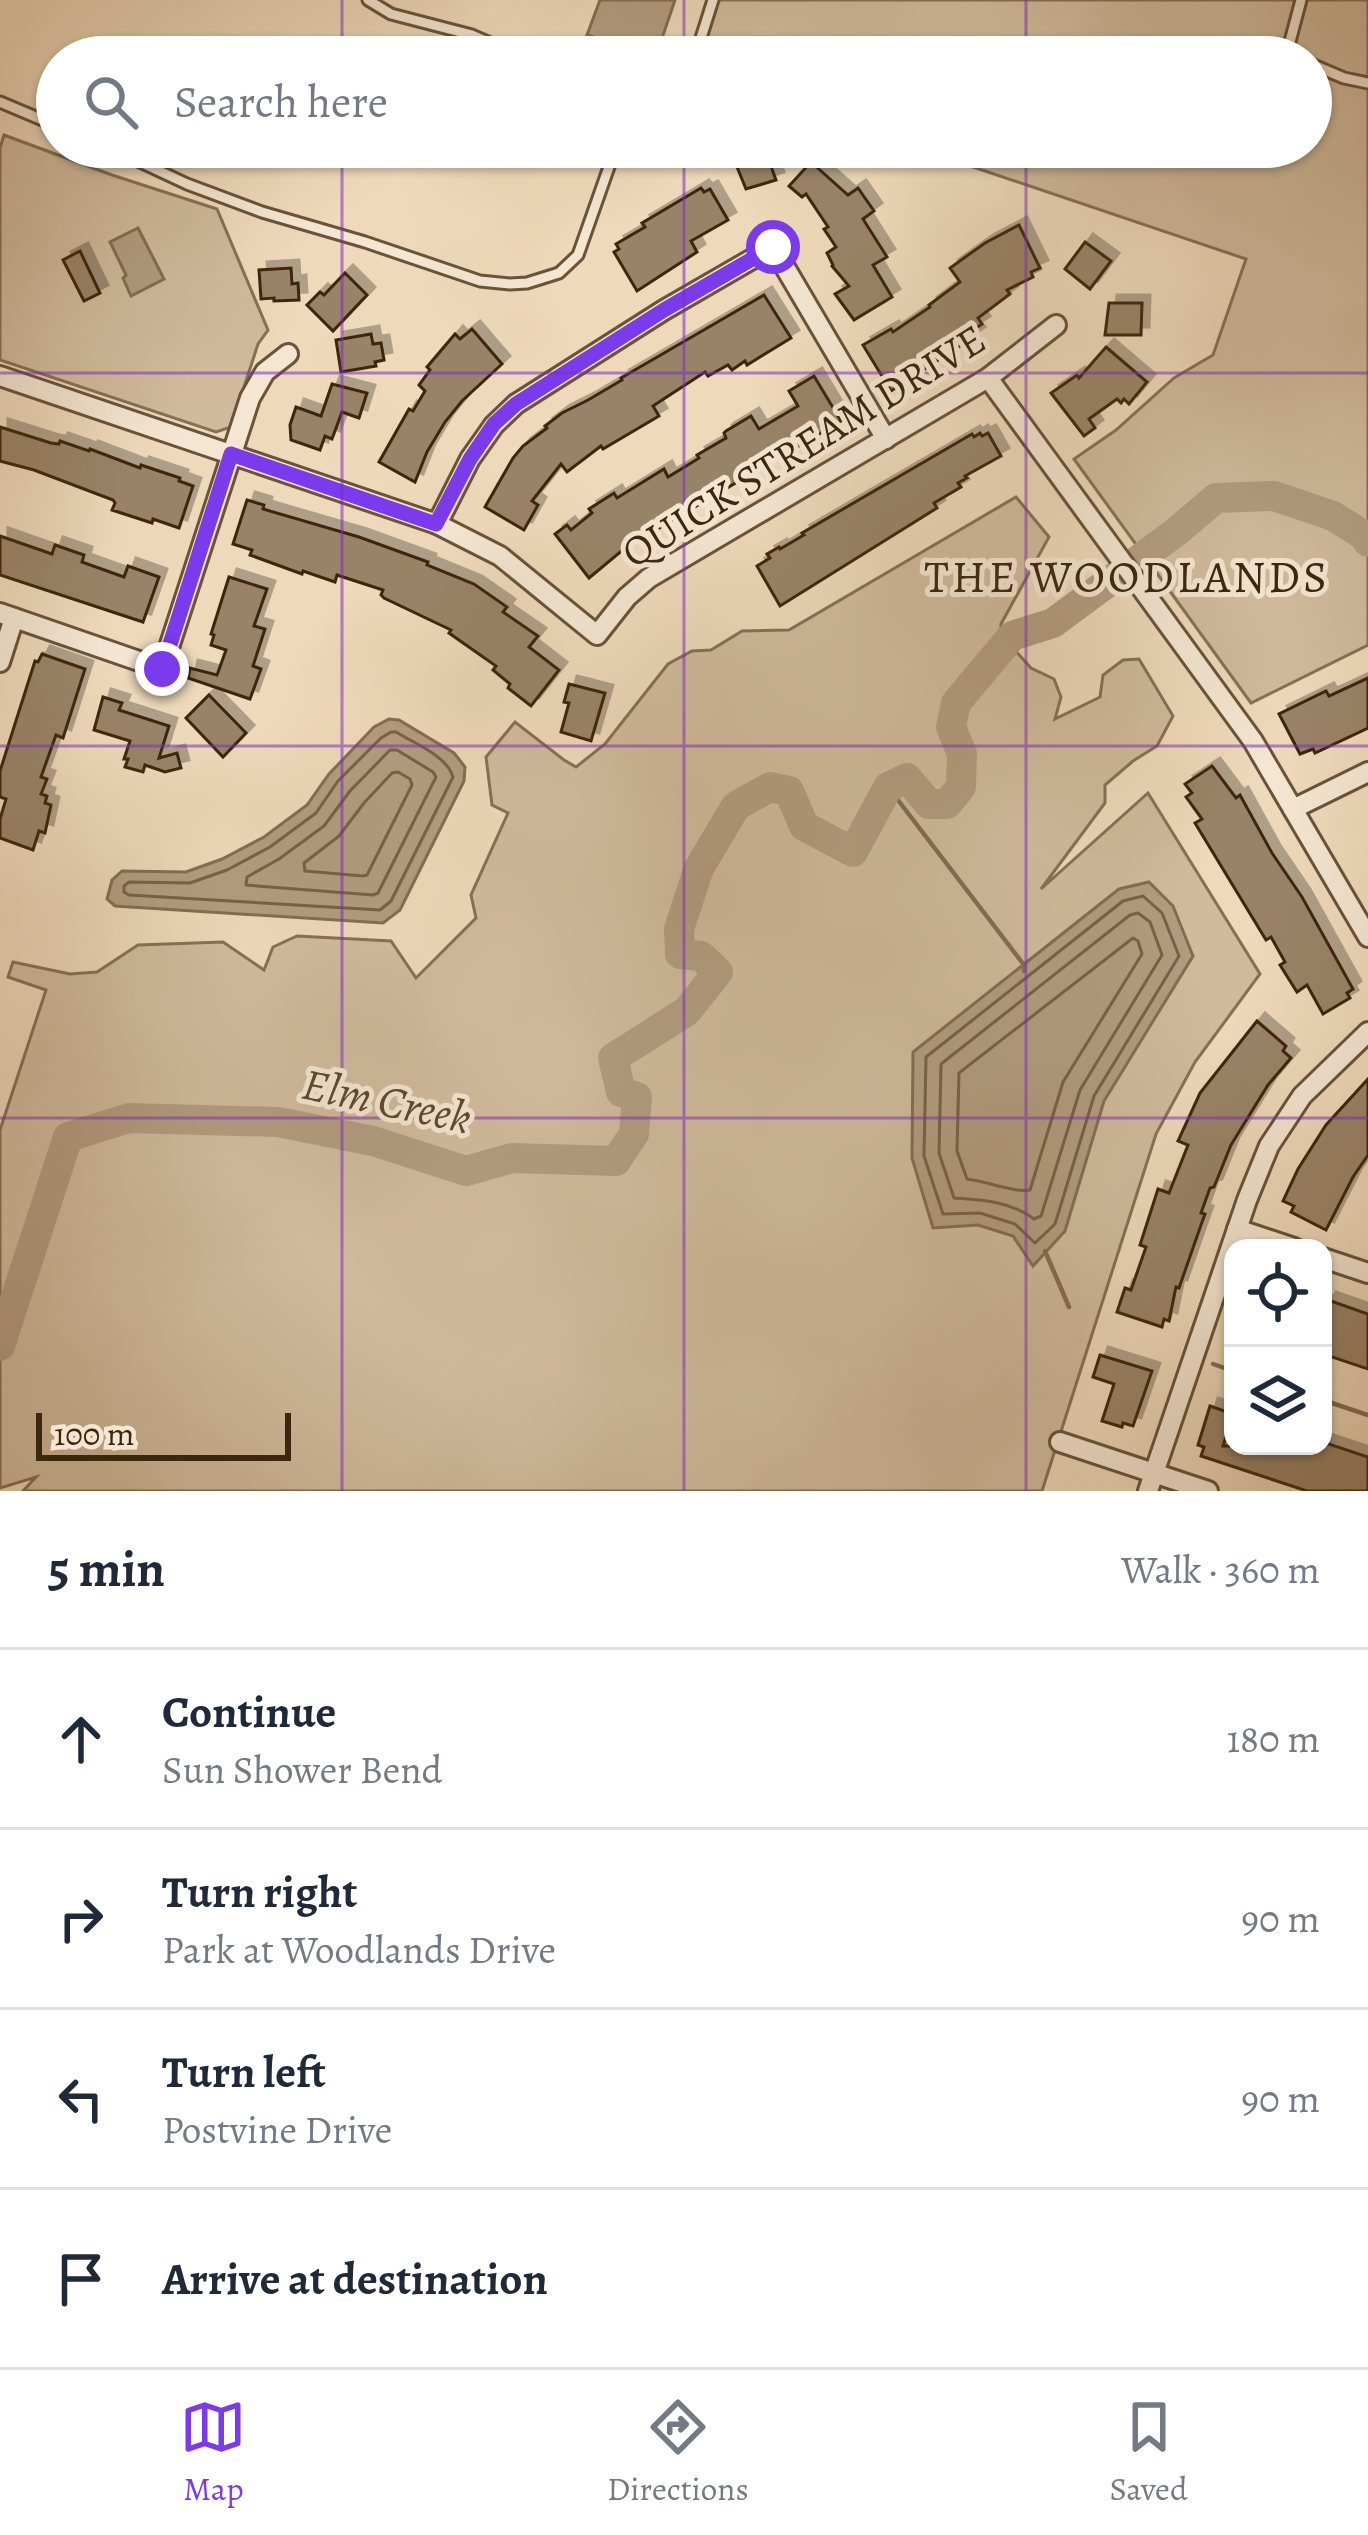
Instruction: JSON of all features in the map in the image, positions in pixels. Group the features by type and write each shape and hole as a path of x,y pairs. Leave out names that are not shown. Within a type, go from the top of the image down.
{"street":[{"path":"0,376 436,524 470,459 494,424 516,404 773,247 886,439"},
{"name":"QUICK STREAM DRIVE","path":"436,524 500,556 597,635 627,597 650,578 988,378 1056,325"},
{"path":"0,662 7,615 162,669 250,398 265,372 288,354"},
{"path":"988,378 1253,741 1368,937"},
{"path":"1294,809 1368,772"},
{"path":"1151,1482 1269,1146 1302,1096 1368,1032"},
{"path":"1237,1229 1267,1239"},
{"path":"1332,1261 1368,1273"},
{"path":"1060,1442 1151,1482 1208,1491"}],"lane":[{"path":"368,0 391,14 474,36"},
{"path":"701,36 713,0"},
{"path":"1293,36 1301,0"},
{"path":"1332,73 1368,83"},
{"path":"0,102 36,117"},
{"path":"153,168 262,212 480,280 510,284 559,273 578,255 609,168"}],"shaded area":[{"path":"718,0 1368,0 1368,645 1251,703 1074,459 1116,430 1174,378 1213,355 1246,259 976,168 1332,168 1332,36 705,36"},
{"path":"4,135 36,147 36,168 93,168 217,209 268,330 258,344 231,427 216,432 0,360 0,148"},
{"path":"1016,497 1049,537 1001,624 1001,635 1031,668 1054,679 1061,697 1055,719 1100,697 1103,675 1123,660 1139,659 1173,716 1157,746 1105,785 1105,803 1041,889 1148,793 1260,974 1195,1062 1156,1134 1042,1491 23,1491 36,1477 0,1488 0,1130 46,990 8,977 13,962 70,974 97,972 138,945 223,942 264,970 273,947 297,936 391,941 416,978 476,918 471,895 508,813 492,805 486,757 515,722 576,767 605,744 668,664 692,651 711,650 742,631 789,630"}],"water":[{"path":"600,0 675,0 663,36 587,35"},
{"path":"138,228 164,279 131,296 110,242"},
{"path":"389,719 399,720 454,753 465,767 464,781 400,910 383,923 115,906 107,899 112,880 122,871 186,872 264,837 307,805 329,774 374,727"},
{"path":"1149,882 1173,906 1193,956 1104,1101 1065,1231 1033,1266 1013,1236 978,1225 933,1228 912,1158 913,1052 1119,889"}],"building":[{"path":"737,168 772,168 776,180 746,189"},
{"path":"806,168 818,168 848,195 858,188 874,211 863,219 887,257 873,265 892,297 854,320 835,294 849,286 827,253 836,247 824,229 828,227 806,194 802,197 789,186"},
{"path":"701,188 704,192 710,189 728,220 691,241 697,252 637,291 614,252 619,249 616,244"},
{"path":"1019,225 1040,268 978,318 982,324 973,330 977,335 891,391 863,345 930,307 960,282 950,268"},
{"path":"1085,242 1111,261 1090,289 1065,269"},
{"path":"80,251 100,293 84,301 63,260"},
{"path":"291,268 299,300 261,299 259,270"},
{"path":"345,273 367,295 333,331 307,305"},
{"path":"764,295 791,338 747,365 745,361 732,370 728,365 708,376 705,372 653,406 659,416 601,446 567,472 561,464 532,501 538,505 524,530 485,507 513,458 562,413"},
{"path":"1109,303 1142,303 1141,335 1105,335"},
{"path":"472,329 502,364 445,422 415,482 379,462 409,409 413,411 425,391 419,385 430,370 427,367 455,334 460,339"},
{"path":"371,334 373,344 381,343 384,360 375,362 376,366 341,372 336,340"},
{"path":"1106,347 1147,382 1129,404 1117,399 1089,419 1095,428 1084,436 1051,393 1079,378"},
{"path":"814,376 841,421 659,528 653,525 628,541 589,578 555,534 567,525 571,530 592,513 589,509 614,493 617,498 664,469 668,477 751,416 759,429 798,406 789,391"},
{"path":"332,384 367,393 359,418 342,412 332,439 325,436 320,450 291,440 296,407 321,416"},
{"path":"0,427 180,478 193,486 179,528 112,510 113,500 0,461"},
{"path":"980,433 988,433 1001,456 965,476 958,483 961,487 934,503 937,508 780,606 757,566 770,558 767,554"},
{"path":"247,500 428,562 474,584 538,636 529,647 559,670 531,706 508,688 510,684 493,670 496,666 451,630 384,598 383,590 337,575 335,582 302,574 250,555 252,550 233,544"},
{"path":"0,536 52,554 55,545 84,555 82,562 124,577 128,566 159,577 143,622 0,575"},
{"path":"229,577 267,589 254,626 265,629 253,666 261,669 250,699 188,678 190,668 217,675 226,650 211,645 211,634"},
{"path":"42,654 85,669 63,738 56,735 41,777 47,779 41,794 51,805 45,833 39,831 33,850 0,838 6,799 0,797 0,771 35,661"},
{"path":"1368,678 1368,728 1315,753 1313,749 1300,754 1279,714 1326,691 1329,696"},
{"path":"569,684 605,693 591,741 561,732"},
{"path":"209,695 246,733 223,757 186,718"},
{"path":"103,697 122,703 119,710 169,726 159,758 177,753 181,768 165,772 145,765 143,772 125,767 130,741 94,730"},
{"path":"1212,766 1236,798 1240,795 1353,989 1347,993 1350,998 1323,1014 1307,985 1297,992 1280,965 1285,962 1271,937 1266,940 1195,823 1202,819 1186,797 1192,793 1185,784"},
{"path":"1257,1021 1286,1046 1283,1051 1291,1058 1268,1085 1210,1188 1169,1321 1164,1319 1162,1327 1117,1312 1125,1288 1131,1290 1146,1247 1140,1245 1158,1189 1169,1193 1188,1145 1178,1141 1200,1093"},
{"path":"1368,1079 1368,1155 1326,1230 1291,1212 1294,1206 1283,1201 1326,1125"},
{"path":"1332,1301 1368,1314 1368,1369 1332,1357"},
{"path":"1100,1355 1152,1371 1133,1426 1102,1421 1114,1384 1093,1377"},
{"path":"1210,1406 1224,1411 1224,1455 1332,1455 1332,1445 1368,1457 1368,1491 1307,1491 1201,1456 1204,1447 1198,1445"}],"waterway":[{"name":"Elm Creek","path":"0,1346 68,1137 129,1118 278,1122 373,1141 466,1171 512,1158 616,1161 634,1134 637,1097 621,1092 613,1058 687,1011 718,972 701,956 680,954 679,929 699,868 736,806 770,787 789,791 804,826 853,852 888,787 907,778 929,804 947,804 961,787 962,754 951,727 956,703 1012,636 1053,623 1216,498 1274,496 1333,516 1368,542"},
{"path":"888,787 1024,971"},
{"path":"1045,1251 1069,1307"},
{"path":"1213,1364 1224,1368"},
{"path":"1332,1403 1368,1415"}],"district":[{"name":"THE WOODLANDS","path":"1127,576"}],"route":[{"path":"162,669 231,454 436,524 470,459 494,424 516,404 773,247"}]}
